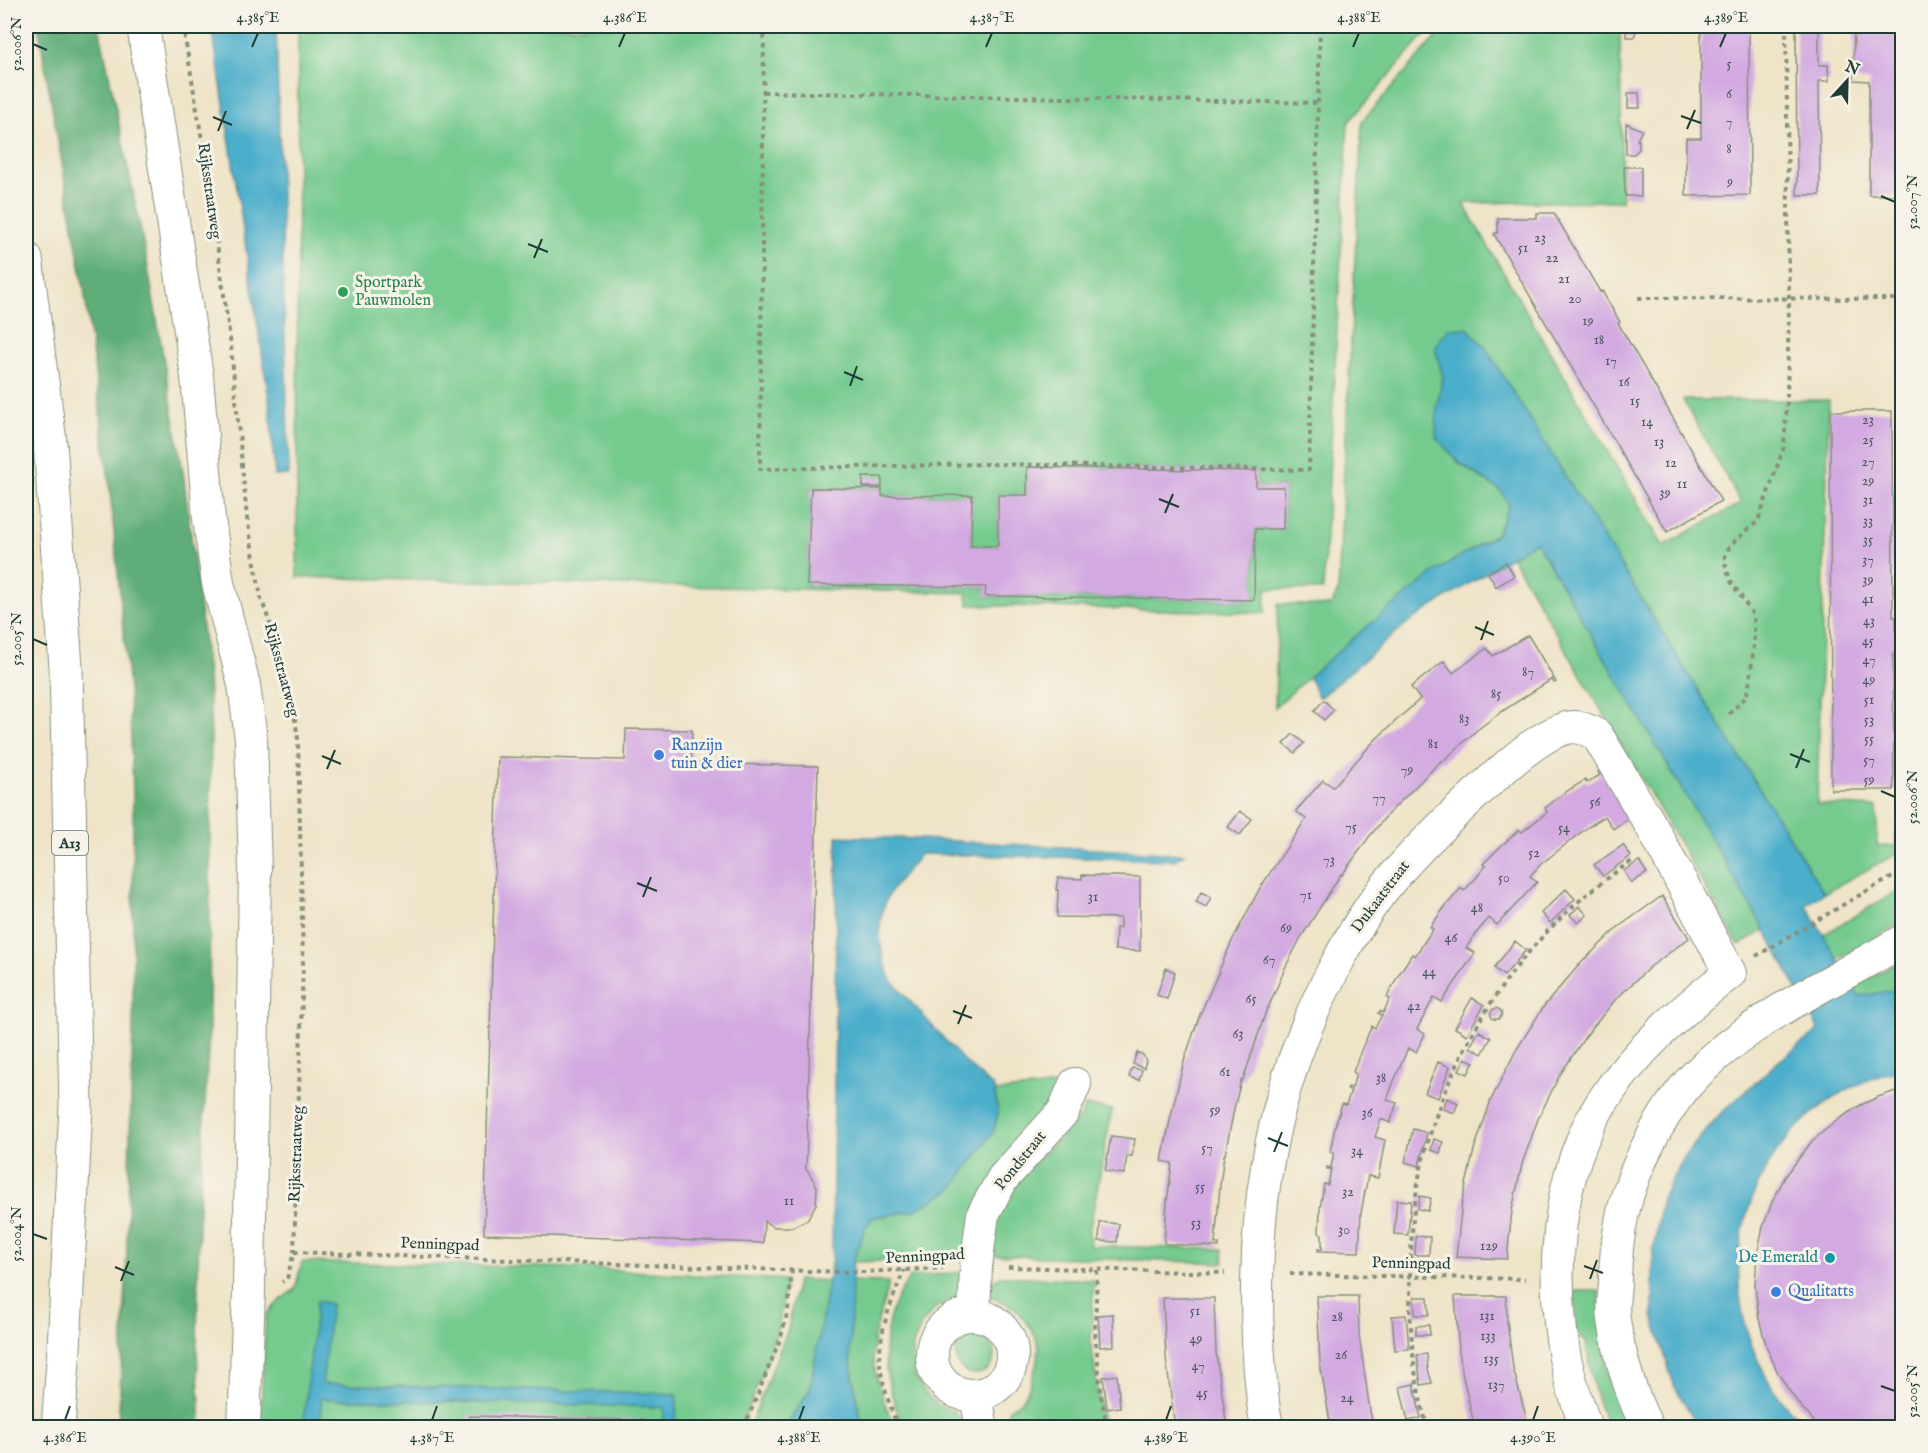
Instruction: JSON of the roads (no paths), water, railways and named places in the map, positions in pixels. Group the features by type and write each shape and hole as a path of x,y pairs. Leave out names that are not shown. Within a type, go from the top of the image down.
{"highway":[{"name":"A13","path":"26,259 50,442 66,667 76,1106 58,1428"}],"street":[{"path":"143,26 197,376 209,519 217,572 244,685 251,739 255,870 249,1292 244,1428"},
{"name":"Dukaatstraat","path":"1268,1428 1257,1351 1260,1212 1271,1139 1290,1068 1320,995 1352,935 1389,882 1445,822 1505,767 1547,736 1575,727 1587,729 1597,735 1660,844 1741,966 1690,1004 1625,1070 1601,1103 1578,1149 1563,1207 1557,1280 1560,1324 1566,1360 1586,1428"},
{"path":"1648,1428 1640,1414 1626,1371 1614,1318 1615,1262 1623,1212 1635,1175 1656,1130 1677,1098 1702,1068 1737,1039 1786,1006 1899,943"},
{"name":"Pondstraat","path":"974,1315 976,1266 983,1214 1003,1178 1063,1112 1075,1084"},
{"path":"974,1315 986,1317 1001,1327 1011,1342 1013,1354 1006,1378 988,1393 976,1396 961,1395 948,1388 938,1377 932,1364 932,1349 937,1335 946,1324 959,1317 974,1315"},
{"path":"976,1396 982,1428"}],"water":[{"path":"212,26 276,26 289,475 275,476 269,399"},
{"path":"1467,328 1485,347 1824,893 1806,905 1859,996 1902,990 1902,1070 1857,1085 1817,1109 1785,1141 1761,1179 1745,1221 1739,1266 1742,1312 1757,1358 1766,1377 1784,1404 1807,1427 1698,1427 1674,1386 1653,1316 1653,1251 1662,1198 1686,1154 1720,1114 1779,1061 1819,1030 1765,930 1536,541 1410,621 1319,698 1309,677 1435,572 1497,534 1509,505 1501,491 1457,461 1436,437 1437,405 1443,377 1435,347 1448,329"},
{"path":"837,836 1184,854 1175,860 921,854 891,891 882,913 880,936 884,960 893,982 963,1060 994,1088 998,1114 993,1133 952,1189 916,1210 872,1218 865,1228 853,1262 850,1359 862,1427 786,1427 810,1389 832,1258"},
{"path":"317,1301 331,1304 322,1384 677,1394 676,1427 664,1427 664,1407 321,1399 320,1427 303,1427"}],"place":[{"name":"Sportpark Pauwmolen","path":"343,292"},
{"name":"Ranzijn tuin & dier","path":"659,755"},
{"name":"De Emerald","path":"1830,1258"},
{"name":"Qualitatts","path":"1776,1292"}]}
